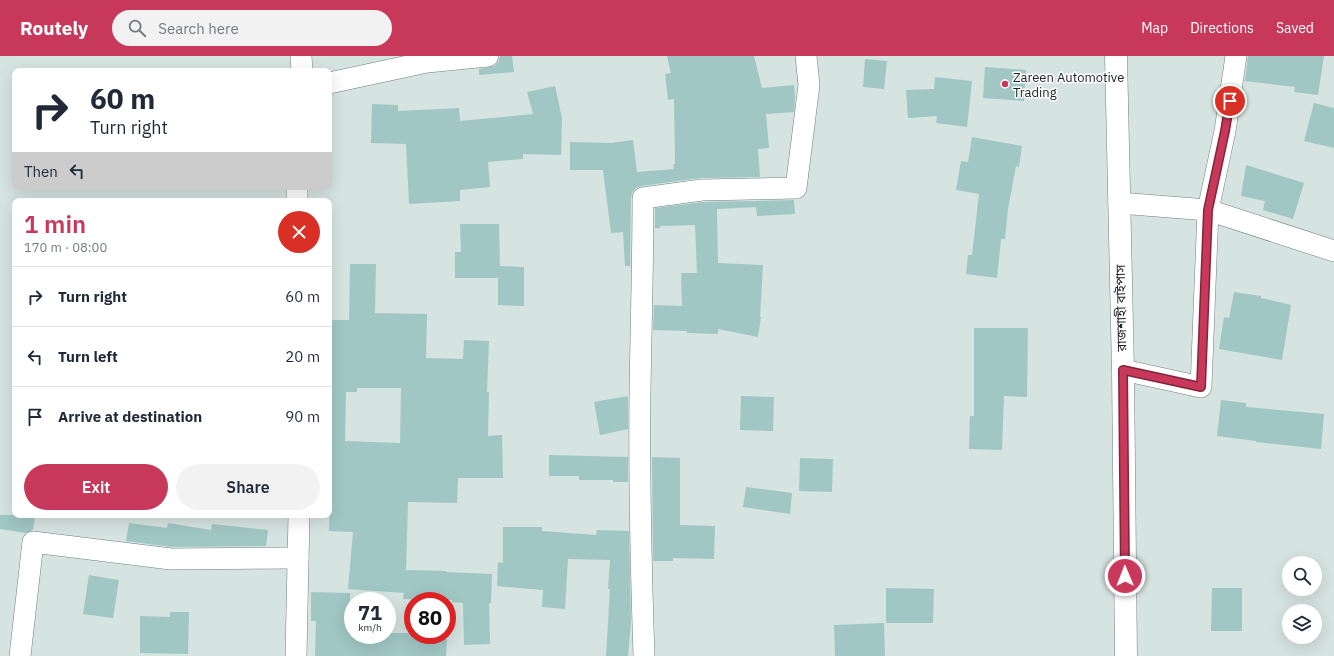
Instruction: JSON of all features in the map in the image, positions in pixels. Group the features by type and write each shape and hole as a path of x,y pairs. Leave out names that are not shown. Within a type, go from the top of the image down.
{"highway":[{"name":"রাজশাহী বাইপাস","path":"1116,56 1123,370 1126,656"}],"street":[{"path":"301,56 302,68"},
{"path":"332,81 427,62 488,56"},
{"path":"644,656 640,530 640,392 644,198 702,190 796,188 809,85 806,56"},
{"path":"1123,370 1201,387 1208,210 1225,131 1236,56"},
{"path":"1119,203 1208,210 1334,251"},
{"path":"296,656 299,518"},
{"path":"20,656 33,542 171,559 298,558"}],"building":[{"path":"500,56 512,56 514,72 479,75 479,69 495,66 499,61"},
{"path":"667,56 754,56 762,88 794,85 794,112 766,114 769,148 758,149 760,177 700,178 641,186 636,188 632,193 631,198 630,266 625,266 623,232 611,233 603,170 570,170 570,142 611,143 633,140 637,172 674,169 674,99 668,100 665,74 671,73"},
{"path":"1248,56 1324,56 1318,95 1294,92 1295,87 1245,81"},
{"path":"865,59 887,61 884,89 863,87"},
{"name":"Zareen Automotive Trading","path":"985,67 1026,70 1024,101 983,98"},
{"path":"935,77 972,81 967,127 936,123 937,116 908,118 906,90 934,89"},
{"path":"555,86 562,118 561,155 523,154 523,159 488,162 490,187 460,190 460,201 409,204 406,144 371,143 372,104 398,105 398,111 459,108 460,121 533,114 527,92"},
{"path":"1314,103 1334,108 1334,148 1304,141"},
{"path":"972,137 1022,146 1019,167 1016,166 1008,209 1005,239 1001,239 997,278 966,274 968,255 972,255 979,194 956,190 961,161 968,162"},
{"path":"1246,165 1304,183 1293,219 1263,210 1265,201 1241,196"},
{"path":"794,200 795,214 757,216 756,207 717,209 718,263 763,265 761,317 758,337 718,329 718,334 653,330 654,305 682,306 681,273 697,273 695,225 660,226 660,228 655,228 655,208 703,202"},
{"path":"460,224 499,224 500,266 524,267 524,306 498,305 498,278 455,278 455,252 461,252"},
{"path":"350,264 376,264 375,313 427,314 426,358 463,359 464,340 489,341 487,392 489,392 488,436 502,435 503,478 458,478 457,503 408,502 406,570 492,574 491,603 489,603 490,644 464,645 463,603 456,602 456,592 404,593 348,589 353,532 329,531 329,518 332,518 332,320 349,320","holes":["357,388 401,388 400,443 345,441 346,392 357,392"]},
{"path":"1234,292 1261,296 1261,298 1291,305 1282,360 1219,349 1224,317 1229,318"},
{"path":"974,328 1028,328 1027,397 1004,396 1002,450 969,449 970,416 974,416"},
{"path":"628,396 628,429 600,435 594,402"},
{"path":"741,396 774,397 773,431 740,430"},
{"path":"1221,400 1246,403 1246,407 1324,414 1321,449 1217,436"},
{"path":"549,455 628,457 628,482 613,482 613,480 579,480 579,476 549,476"},
{"path":"652,457 680,458 680,525 715,526 714,559 673,558 673,561 653,561"},
{"path":"800,458 833,459 832,492 799,491"},
{"path":"746,487 792,493 790,514 743,507"},
{"path":"0,515 12,515 12,518 35,518 33,530 26,533 0,529"},
{"path":"129,523 167,528 168,523 211,530 212,524 268,530 266,546 172,547 126,541"},
{"path":"503,527 542,527 542,531 596,535 597,530 629,531 631,622 628,656 606,656 610,589 608,589 610,560 568,559 565,609 542,607 543,590 497,586 498,562 503,563"},
{"path":"89,575 119,580 113,618 83,614"},
{"path":"886,588 934,589 933,623 886,623"},
{"path":"1212,588 1242,588 1242,631 1211,631"},
{"path":"311,592 344,593 344,644 396,644 396,633 404,633 404,644 447,644 446,656 315,656 316,621 311,621"},
{"path":"170,612 189,612 188,654 140,653 140,616 170,617"},
{"path":"884,623 885,656 835,656 834,625"}],"place":[{"name":"Zareen Automotive Trading","path":"1005,84"}],"route":[{"path":"1125,576 1123,370 1201,387 1208,210 1230,101"}]}
